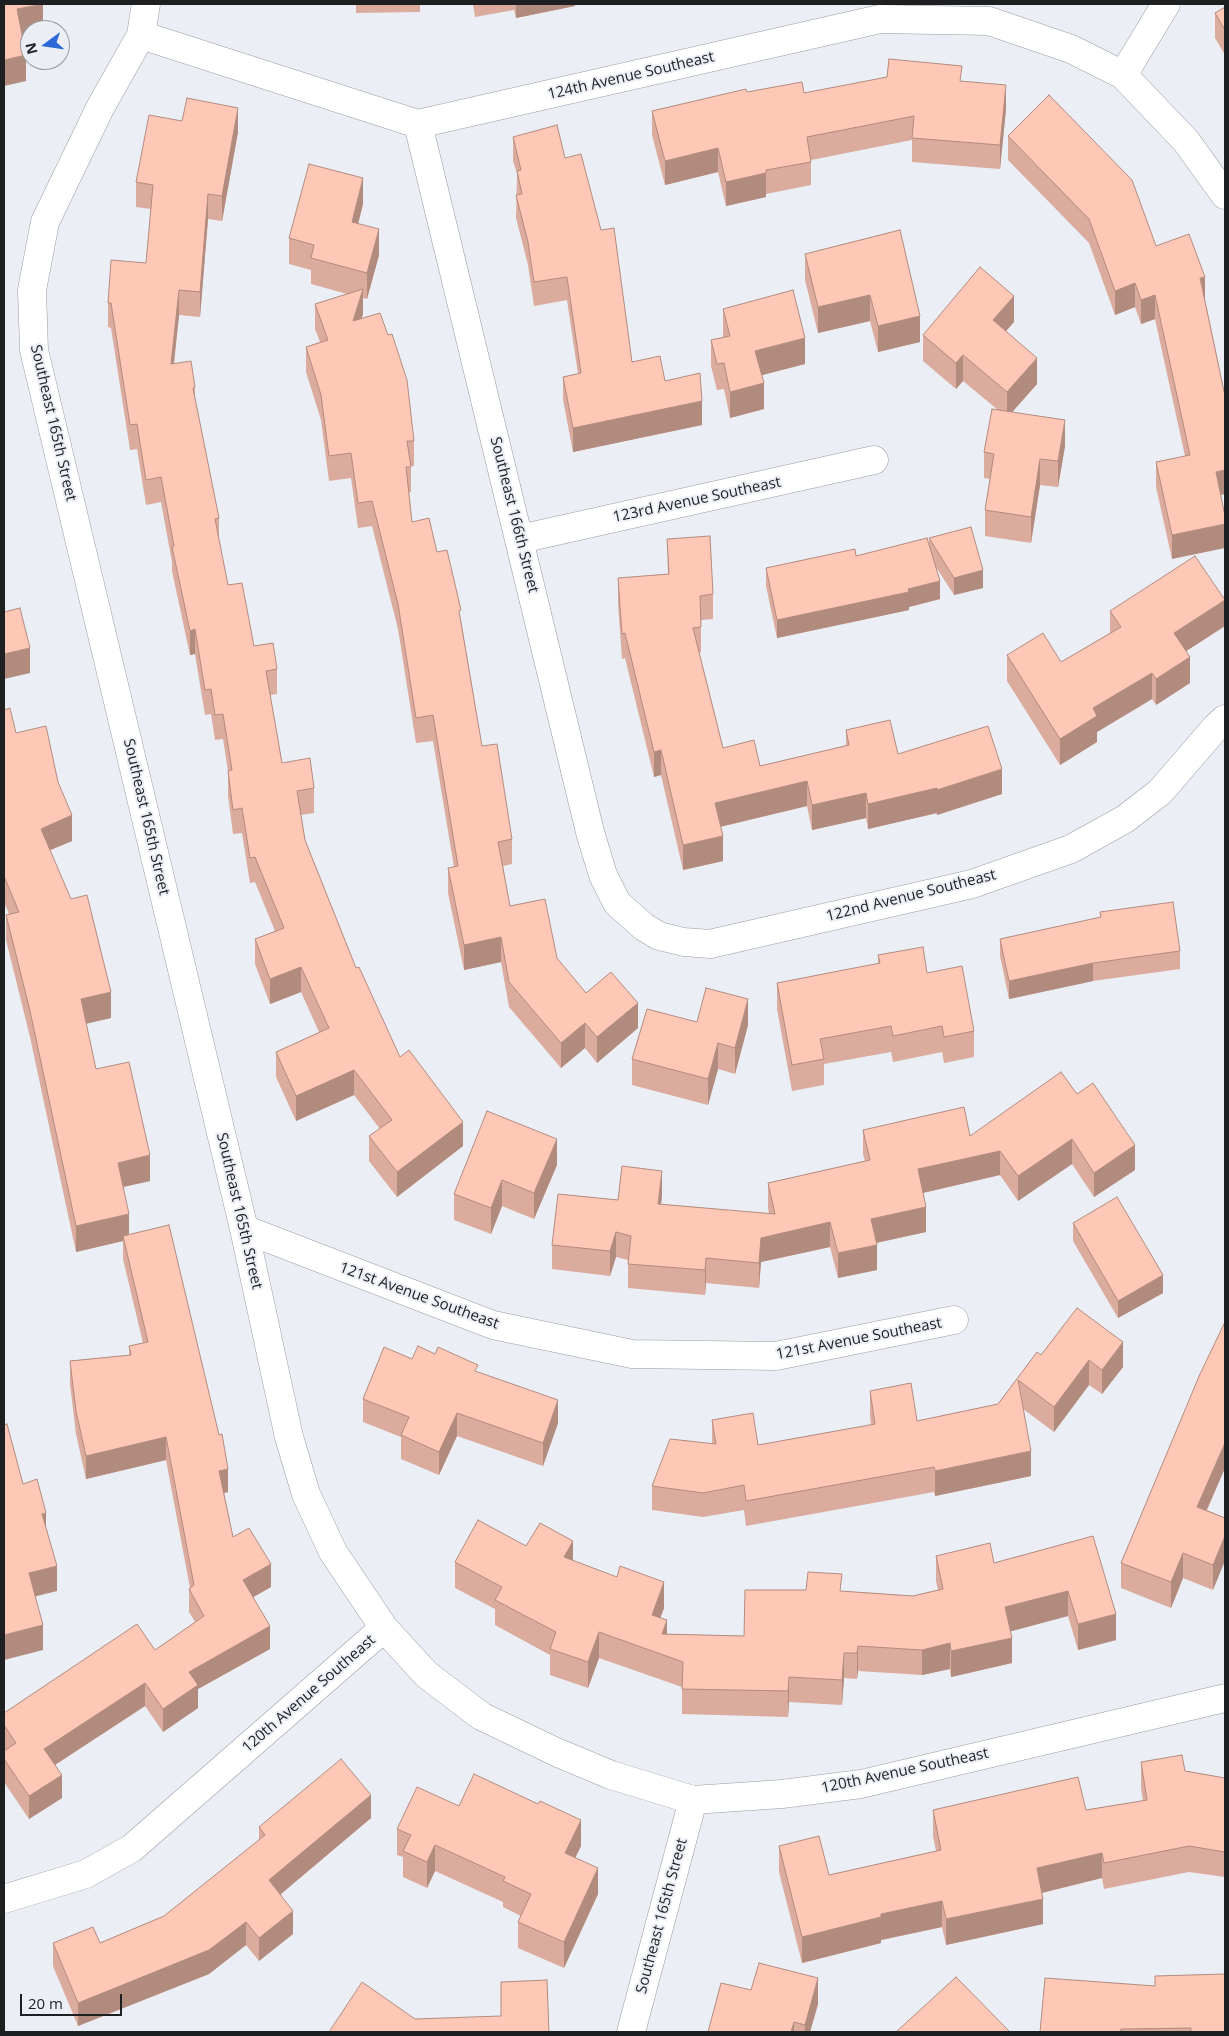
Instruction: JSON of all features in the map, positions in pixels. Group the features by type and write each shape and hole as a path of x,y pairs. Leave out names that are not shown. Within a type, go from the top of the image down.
{"street":[{"name":"Southeast 165th Street","path":"146,4 141,35 100,108 45,222 32,290 34,350 244,1229 289,1437 306,1494 333,1552 384,1628"},
{"path":"1166,4 1124,74 1186,141 1225,195"},
{"name":"124th Avenue Southeast","path":"418,124 880,19 989,21 1071,49 1124,74"},
{"path":"141,35 418,124"},
{"name":"Southeast 166th Street","path":"418,124 590,832 603,875 617,903"},
{"name":"123rd Avenue Southeast","path":"520,539 874,460"},
{"name":"122nd Avenue Southeast","path":"617,903 644,927 659,936 684,942 710,944 972,884 1072,849 1125,819 1160,792 1225,719"},
{"name":"121st Avenue Southeast","path":"244,1229 493,1325 632,1354 776,1356 954,1320"},
{"name":"120th Avenue Southeast","path":"4,1899 86,1874 132,1848 384,1628 426,1674 481,1716 556,1752 611,1775 693,1800 782,1794 860,1784 1225,1698"},
{"name":"Southeast 165th Street","path":"631,2032 693,1800"}],"building":[{"path":"4,4 43,4 17,9 20,24 20,56 4,60"},
{"path":"1225,7 1225,30 1215,13"},
{"path":"889,59 962,66 960,81 1006,85 1000,145 912,138 914,116 807,137 811,162 766,170 766,173 726,182 718,148 665,161 652,111 746,89 747,92 802,82 804,93 887,77"},
{"path":"1049,95 1132,180 1156,246 1189,234 1205,277 1200,278 1225,396 1225,470 1216,472 1225,524 1172,535 1156,462 1190,455 1155,295 1141,300 1135,283 1115,291 1089,219 1008,136"},
{"path":"187,98 238,108 222,196 208,194 200,292 179,290 171,364 191,361 195,387 193,388 219,518 215,519 228,585 242,583 254,646 273,643 277,669 266,671 282,763 310,758 314,788 297,791 305,840 356,968 359,967 400,1057 409,1050 463,1122 397,1172 369,1136 392,1120 354,1070 296,1096 276,1052 329,1028 301,967 270,979 255,939 284,928 255,857 250,858 242,808 233,810 228,771 232,770 223,714 215,715 211,689 205,690 195,629 190,631 172,547 174,546 161,477 146,480 137,424 130,425 111,303 108,303 111,260 146,263 153,185 136,182 149,115 182,121"},
{"path":"557,125 565,158 581,154 601,230 614,228 632,362 660,356 665,381 700,373 702,401 573,428 563,377 581,373 567,277 534,282 528,242 516,195 522,194 517,171 521,170 513,137"},
{"path":"309,164 363,178 352,222 379,229 367,273 311,258 314,245 289,238"},
{"path":"900,230 920,316 878,326 870,295 818,307 805,254"},
{"path":"980,267 1014,296 993,320 1037,358 1007,392 963,355 956,363 923,335"},
{"path":"363,289 353,321 380,313 388,335 392,334 407,380 414,441 407,441 411,467 406,467 412,522 429,518 437,552 447,550 461,610 459,611 482,746 497,744 512,839 498,842 510,906 545,899 557,958 586,993 611,972 638,1003 597,1037 585,1023 561,1043 509,982 501,937 464,945 448,868 458,866 433,715 416,718 398,604 372,501 358,503 351,453 329,456 321,395 306,347 328,340 315,304"},
{"path":"793,290 805,338 755,351 764,383 730,392 724,363 717,364 711,340 730,336 723,309"},
{"path":"992,409 1065,420 1058,461 1040,459 1031,517 985,510 994,454 984,452"},
{"path":"971,527 983,570 954,578 929,538"},
{"path":"710,536 713,594 700,596 701,627 693,628 723,748 754,740 760,766 849,745 846,730 890,720 898,754 988,726 1002,769 937,790 937,788 868,804 866,793 812,805 807,781 715,803 723,836 683,845 661,750 654,752 625,633 622,634 618,578 669,574 667,539"},
{"path":"927,538 940,581 908,589 909,592 777,620 766,568 855,549 856,556"},
{"path":"1195,556 1225,600 1174,633 1190,657 1156,679 1152,673 1093,708 1097,716 1060,739 1007,655 1043,633 1061,662 1121,627 1110,611"},
{"path":"20,608 30,648 4,654 4,612"},
{"path":"10,708 16,733 46,726 58,782 72,815 41,829 71,899 87,895 111,992 81,999 96,1069 129,1062 150,1155 118,1163 129,1214 76,1226 30,1011 6,915 19,912 4,876 4,710"},
{"path":"1173,902 1180,951 1093,963 1009,981 1000,939 1101,917 1100,912"},
{"path":"923,947 927,973 962,966 974,1031 944,1037 942,1026 893,1036 891,1026 820,1039 824,1059 792,1065 777,983 880,963 878,955"},
{"path":"706,988 748,999 735,1048 718,1043 708,1079 632,1059 647,1009 697,1022"},
{"path":"1061,1072 1077,1094 1093,1083 1135,1145 1094,1173 1072,1139 1018,1176 1000,1151 918,1169 926,1207 871,1219 877,1245 838,1253 830,1222 761,1238 759,1263 706,1258 705,1270 628,1264 631,1236 616,1232 610,1251 552,1245 558,1194 618,1200 622,1166 662,1171 658,1204 775,1214 768,1183 870,1160 863,1130 964,1107 970,1136"},
{"path":"487,1111 557,1139 534,1193 502,1180 491,1208 454,1194"},
{"path":"1117,1197 1163,1275 1118,1301 1073,1223"},
{"path":"169,1225 219,1435 222,1434 228,1469 219,1471 233,1537 249,1528 271,1564 243,1580 270,1626 189,1672 198,1685 163,1709 145,1683 44,1749 62,1775 29,1796 4,1759 4,1751 16,1743 4,1725 4,1713 137,1624 155,1650 204,1616 189,1589 194,1585 166,1437 86,1456 76,1411 70,1361 131,1355 129,1346 148,1342 123,1236"},
{"path":"1077,1308 1123,1342 1102,1370 1089,1360 1054,1407 1018,1380 1031,1451 935,1471 934,1467 746,1501 744,1485 703,1493 652,1486 670,1439 716,1444 712,1420 753,1413 758,1445 875,1424 870,1391 911,1383 917,1421 998,1404 1037,1352 1041,1355"},
{"path":"1225,1322 1225,1443 1197,1507 1225,1518 1225,1536 1213,1565 1183,1553 1171,1582 1121,1563 1200,1374"},
{"path":"418,1346 435,1354 438,1347 478,1365 475,1371 558,1400 543,1443 457,1413 439,1452 401,1435 409,1417 363,1399 384,1347 412,1359"},
{"path":"7,1424 23,1484 37,1479 46,1513 42,1514 57,1566 29,1573 43,1625 4,1635 4,1425"},
{"path":"478,1520 526,1546 540,1523 573,1541 564,1557 617,1577 620,1566 664,1582 652,1615 667,1620 662,1634 744,1636 745,1590 806,1590 808,1572 842,1574 840,1591 913,1596 943,1589 936,1556 990,1543 994,1563 1093,1536 1116,1614 1078,1624 1068,1591 1005,1607 1012,1638 951,1651 950,1643 922,1650 858,1646 857,1653 844,1653 842,1680 789,1677 788,1691 682,1689 683,1662 599,1632 588,1662 550,1649 556,1632 495,1600 502,1587 455,1562"},
{"path":"1182,1755 1185,1771 1225,1778 1225,1852 1189,1846 1104,1863 1102,1853 1037,1868 1043,1899 946,1919 942,1901 881,1914 881,1917 802,1937 779,1846 819,1836 829,1875 941,1850 933,1810 1078,1777 1086,1810 1147,1800 1141,1762"},
{"path":"341,1759 371,1795 269,1880 293,1911 259,1938 246,1922 209,1950 78,2003 53,1943 93,1927 100,1943 164,1916 265,1835 259,1827"},
{"path":"474,1774 538,1804 540,1801 581,1820 565,1853 598,1868 564,1942 518,1922 531,1894 503,1881 505,1877 435,1845 427,1862 403,1851 411,1835 397,1829 417,1787 459,1806"},
{"path":"759,1963 818,1978 805,2025 794,2022 791,2032 708,2032 721,1983 751,1990"},
{"path":"1225,1974 1225,2032 1191,2032 1191,2028 1121,2029 1120,2032 1040,2032 1045,1978 1155,1986 1155,1976"},
{"path":"956,1977 1010,2032 896,2032"},
{"path":"547,1980 549,2032 329,2032 362,1982 415,2019 501,2016 501,1982"}]}
